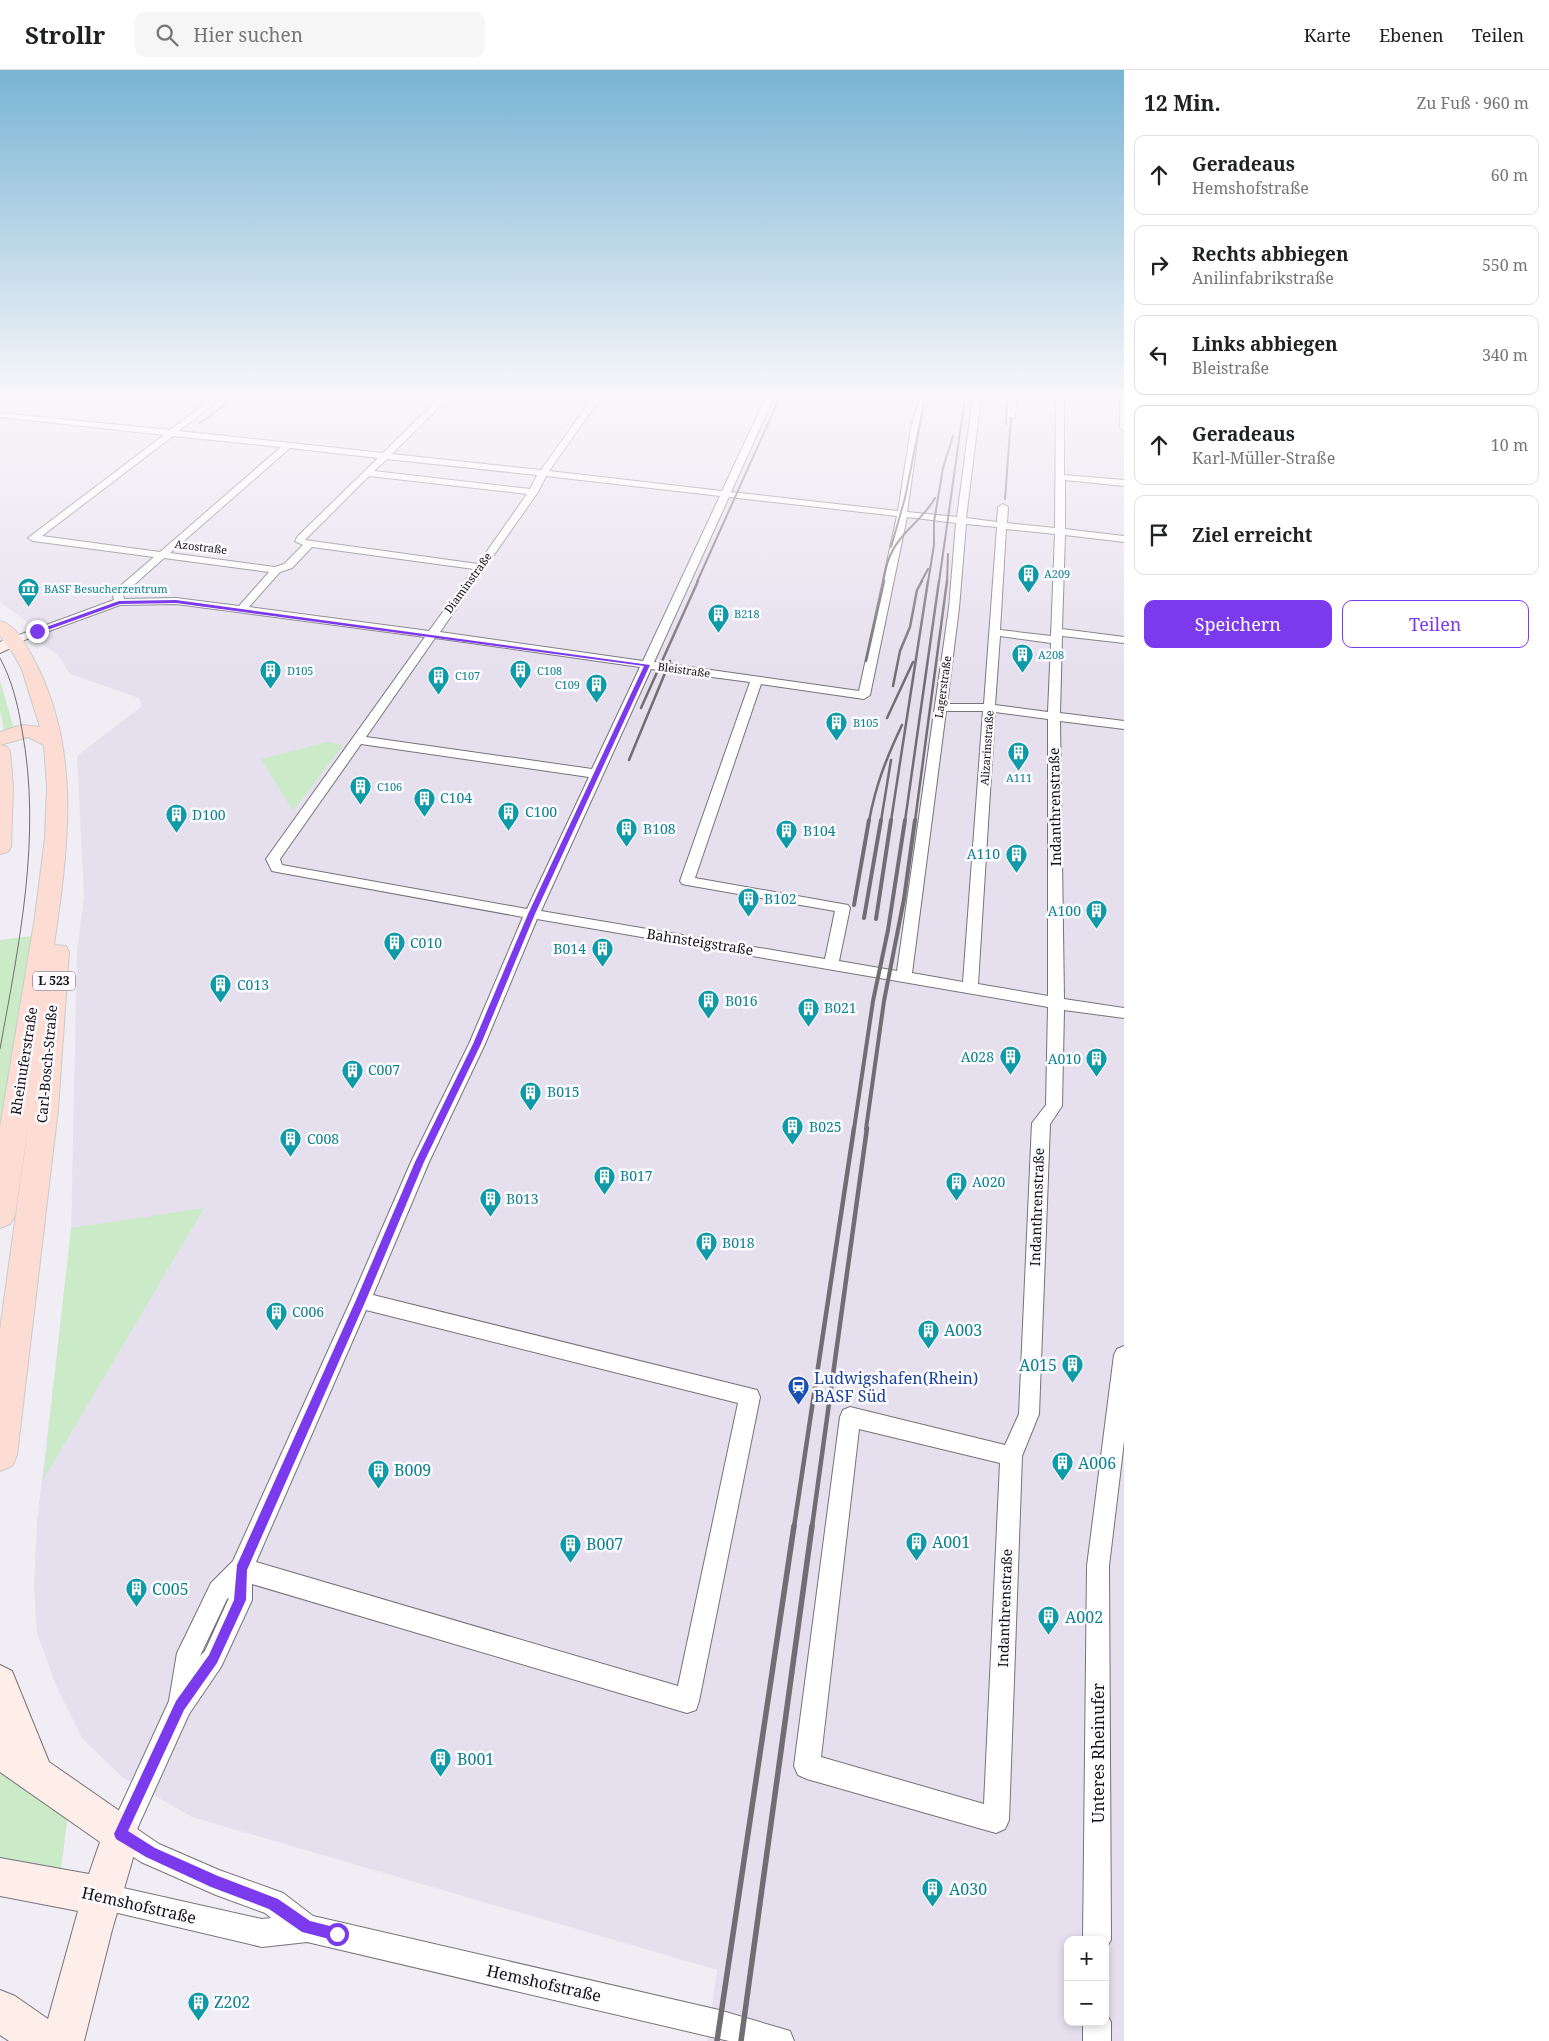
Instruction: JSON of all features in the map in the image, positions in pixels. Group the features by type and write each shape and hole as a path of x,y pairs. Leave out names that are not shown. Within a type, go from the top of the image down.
{"main road":[{"name":"Carl-Bosch-Straße","path":"0,626 7,644 25,656 46,714 53,743 56,771 56,839 48,906 58,938 49,1057 39,1147 27,1227 0,1455"},
{"path":"0,739 17,732 32,730 53,743"},
{"path":"0,751 2,770 0,847"},
{"name":"Rheinuferstraße","path":"0,1216 48,906"},
{"path":"0,1683 36,1775"},
{"path":"0,1750 120,1834 101,1896 63,2041"},
{"name":"Hemshofstraße","path":"0,1877 101,1896"},
{"path":"0,2011 29,2030 40,2041"}],"street":[{"name":"Azostraße","path":"98,489 33,538 276,570"},
{"path":"119,602 118,596 123,589 239,489"},
{"path":"351,489 300,541 310,544 480,567"},
{"path":"507,489 533,492"},
{"name":"Diaminstraße","path":"277,868 273,859 359,740 535,489"},
{"path":"676,489 1124,539"},
{"path":"120,1834 180,1705 213,1659 240,1600 242,1569 420,1162 477,1044 532,914 729,489"},
{"path":"902,514 906,489"},
{"name":"Lagerstraße","path":"904,977 954,608 966,489"},
{"name":"Indanthrenstraße","path":"1010,1456 850,1417 807,1766 996,1820 1010,1456 1029,1414 1041,1123 1054,1106 1056,1003 1054,716 1060,489"},
{"name":"Alizarinstraße","path":"970,989 1003,507"},
{"name":"Bleistraße","path":"61,623 119,602 176,601 864,695 902,514"},
{"path":"242,609 276,570 288,566 310,544"},
{"path":"7,644 61,623"},
{"path":"994,632 1124,640"},
{"path":"756,681 687,881 843,908 831,964"},
{"path":"940,707 989,708 1124,725"},
{"path":"359,740 598,774"},
{"name":"Bahnsteigstraße","path":"277,868 970,989 1124,1013"},
{"path":"242,1569 687,1701 750,1397 361,1300"},
{"name":"Unteres Rheinufer","path":"1097,1936 1098,1566 1124,1355"},
{"name":"Hemshofstraße","path":"120,1834 150,1853 216,1882 273,1903 307,1928"},
{"name":"Hemshofstraße","path":"101,1896 262,1933 307,1928 719,2024 780,2041"},
{"path":"1097,2026 1097,2041"}],"shaded area":[{"path":"0,489 1124,489 1124,2041 707,2041 717,1970 192,1817 122,1777 82,1738 58,1690 37,1634 34,1589 37,1522 71,1235 77,951 84,897 77,756 142,706 139,698 70,674 57,654 43,645 26,621 0,602"}],"green space":[{"path":"0,680 14,729 4,731 0,710"},
{"path":"328,742 343,745 293,811 261,759"},
{"path":"32,936 0,1130 0,940"},
{"path":"204,1208 43,1480 71,1228"},
{"path":"0,1763 68,1814 60,1877 0,1867"}],"tram line":[{"path":"0,658 11,684 20,721 28,770 30,810 29,850 21,930 0,1049"}],"railway":[{"path":"697,582 739,489"},
{"path":"891,547 907,489"},
{"path":"928,582 940,489"},
{"path":"939,582 952,489"},
{"path":"1005,499 1006,489"},
{"path":"883,582 894,548 935,498"},
{"path":"947,582 948,554"},
{"path":"921,582 928,569"},
{"path":"641,708 698,581"},
{"path":"866,661 884,581"},
{"path":"893,686 900,651 910,627 917,590 922,581"},
{"path":"891,821 928,581"},
{"path":"905,821 939,581"},
{"path":"915,821 947,581"},
{"path":"629,760 670,661"},
{"path":"887,718 913,662"},
{"path":"869,821 882,772 902,725"},
{"path":"881,821 891,760"},
{"path":"854,905 869,820"},
{"path":"864,918 881,820"},
{"path":"876,919 891,820"},
{"path":"854,1129 873,1001 888,930 905,820"},
{"path":"866,1129 884,1001 904,899 915,820"},
{"path":"794,1527 854,1128"},
{"path":"812,1527 867,1128"},
{"path":"717,2041 794,1526"},
{"path":"741,2041 812,1526"}],"place":[{"name":"A209","path":"1028,593"},
{"name":"BASF Besucherzentrum","path":"28,608"},
{"name":"B218","path":"718,633"},
{"name":"A208","path":"1022,674"},
{"name":"D105","path":"271,690"},
{"name":"C108","path":"521,690"},
{"name":"C107","path":"439,695"},
{"name":"C109","path":"596,704"},
{"name":"B105","path":"837,742"},
{"name":"A111","path":"1019,771"},
{"name":"C106","path":"361,806"},
{"name":"C104","path":"424,817"},
{"name":"C100","path":"509,831"},
{"name":"D100","path":"176,834"},
{"name":"B108","path":"627,848"},
{"name":"B104","path":"787,850"},
{"name":"A110","path":"1016,873"},
{"name":"B102","path":"748,918"},
{"name":"A100","path":"1097,930"},
{"name":"C010","path":"394,962"},
{"name":"B014","path":"602,968"},
{"name":"C013","path":"221,1004"},
{"name":"B016","path":"709,1020"},
{"name":"B021","path":"808,1027"},
{"name":"A028","path":"1010,1076"},
{"name":"A010","path":"1097,1078"},
{"name":"C007","path":"352,1089"},
{"name":"B015","path":"531,1111"},
{"name":"B025","path":"793,1146"},
{"name":"C008","path":"291,1158"},
{"name":"B017","path":"604,1195"},
{"name":"A020","path":"956,1201"},
{"name":"B013","path":"490,1218"},
{"name":"B018","path":"706,1262"},
{"name":"C006","path":"276,1331"},
{"name":"A003","path":"928,1349"},
{"name":"A015","path":"1073,1384"},
{"name":"Ludwigshafen(Rhein) BASF Süd","path":"798,1406"},
{"name":"A006","path":"1062,1482"},
{"name":"B009","path":"378,1489"},
{"name":"A001","path":"916,1561"},
{"name":"B007","path":"570,1563"},
{"name":"C005","path":"136,1608"},
{"name":"A002","path":"1049,1636"},
{"name":"B001","path":"441,1778"},
{"name":"A030","path":"933,1908"},
{"name":"Z202","path":"198,2021"}],"route":[{"path":"37,631 119,602 176,601 343,622 648,665 532,914 477,1044 420,1162 242,1569 240,1600 213,1659 180,1705 120,1834 150,1853 216,1882 273,1903 307,1928 337,1934"}]}
